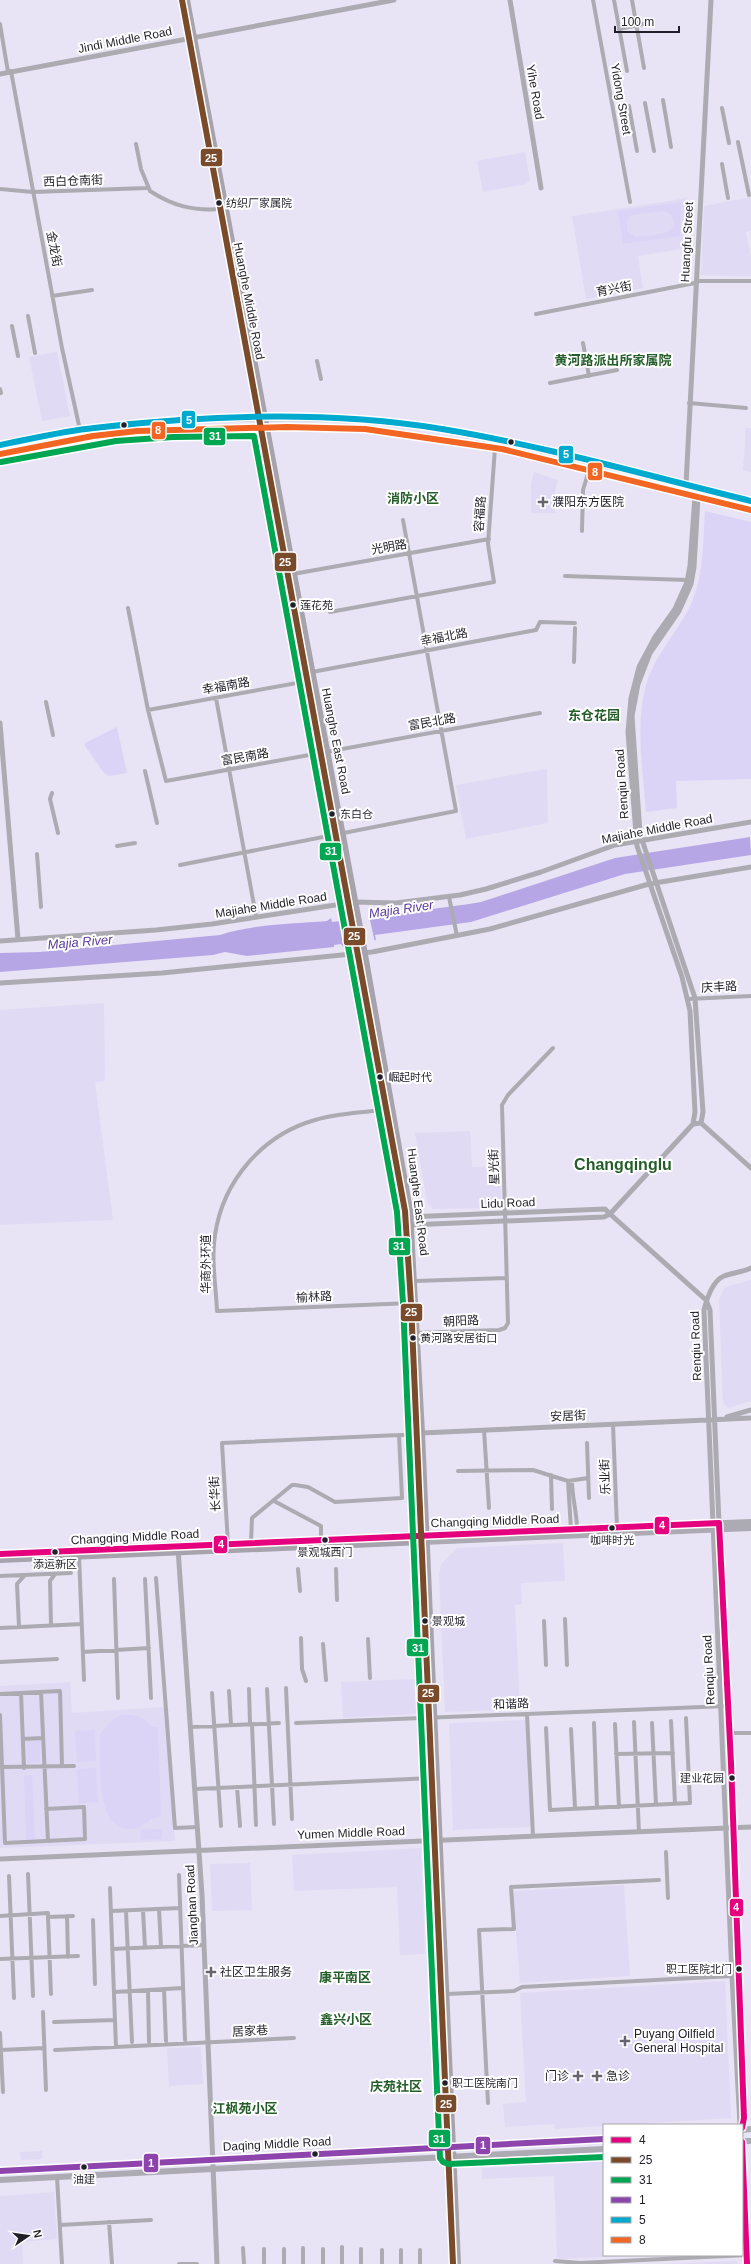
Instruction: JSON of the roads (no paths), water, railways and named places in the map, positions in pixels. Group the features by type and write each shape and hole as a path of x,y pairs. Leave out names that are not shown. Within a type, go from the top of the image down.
{"main road":[{"name":"Huanghe Middle Road","path":"182,0 191,38 262,418"},
{"name":"Huanghe Middle Road","path":"187,0 191,38 220,209 262,418"},
{"name":"Huanghe East Road","path":"262,418 312,672 324,752 362,953 408,1217 415,1281 422,1433 424,1539"},
{"path":"0,445 80,430 173,420 262,418 366,420 441,429 524,446 751,501"},
{"name":"Huanghe East Road","path":"264,428 308,681 324,752"},
{"path":"0,454 115,433 173,429 365,429 495,448 751,510"},
{"name":"Huanghe East Road","path":"362,953 408,1217"},
{"name":"Huanghe East Road","path":"409,1225 411,1303 424,1539 450,2146"},
{"name":"Changqing Middle Road","path":"0,1560 178,1553 321,1543 716,1527 751,1522"},
{"name":"Changqing Middle Road","path":"424,1539 574,1529 751,1528"},
{"name":"Changqing Middle Road","path":"0,1554 251,1543 321,1543"},
{"name":"Huanghe East Road","path":"432,1718 432,1778 446,1994 453,2264"},
{"name":"Daqing Middle Road","path":"0,2171 212,2158 603,2139"},
{"name":"Daqing Middle Road","path":"0,2180 603,2149"},
{"name":"Huanghe East Road","path":"450,2156 458,2264"}],"street":[{"name":"Jindi Middle Road","path":"0,74 394,0"},
{"name":"Yihe Road","path":"510,0 541,188"},
{"name":"Yidong Street","path":"593,0 630,202"},
{"path":"614,0 627,71"},
{"path":"632,0 644,68"},
{"name":"Huangfu Street","path":"686,485 689,403 711,0"},
{"path":"619,29 653,22"},
{"name":"金龙街","path":"0,24 52,296 80,430"},
{"path":"663,100 671,147"},
{"path":"645,103 654,151"},
{"path":"629,106 637,151"},
{"path":"722,108 729,143"},
{"path":"738,142 748,195"},
{"path":"136,144 147,188 158,196 199,211 220,209"},
{"path":"722,164 728,198"},
{"name":"西白仓南街","path":"0,189 33,192 147,188"},
{"name":"育兴街","path":"536,314 696,282 751,281"},
{"path":"52,296 92,290"},
{"path":"28,316 35,354"},
{"path":"12,326 18,356"},
{"path":"583,343 589,376"},
{"path":"317,361 320,379"},
{"path":"550,383 617,370"},
{"path":"689,403 746,408"},
{"name":"容福路","path":"417,596 494,582 489,539 495,448"},
{"path":"582,531 582,497 589,470"},
{"name":"Renqiu Road","path":"693,1124 695,1112 692,1028 688,999 646,876 639,842 628,732 631,698 639,668 646,652 675,609 687,580 696,496"},
{"name":"Renqiu Road","path":"696,496 694,566 691,584 679,611 650,653 643,669 635,698 633,732 639,842 656,882 695,998 703,1112 701,1123"},
{"path":"180,865 456,811 403,520"},
{"name":"光明路","path":"293,574 489,539"},
{"path":"565,576 687,580"},
{"path":"330,612 417,596"},
{"path":"128,608 148,710"},
{"name":"幸福北路","path":"312,672 536,630 540,622 575,623"},
{"path":"574,662 575,628"},
{"name":"幸福南路","path":"148,710 308,681"},
{"path":"216,698 256,916"},
{"path":"46,702 53,735"},
{"name":"富民南路","path":"148,710 166,781 324,752"},
{"name":"富民北路","path":"324,752 540,713"},
{"path":"0,722 18,939"},
{"path":"145,771 157,823"},
{"path":"52,793 50,799 58,833"},
{"name":"Majiahe Middle Road","path":"0,940 83,937 212,924 352,902 396,903 450,899 559,866 599,850 751,822"},
{"path":"117,846 134,843"},
{"path":"37,854 41,907"},
{"path":"0,983 162,973 362,953 490,929 656,882 751,867"},
{"path":"450,899 456,936"},
{"name":"庆丰路","path":"688,999 751,996"},
{"name":"星光街","path":"505,1328 508,1323 503,1100 553,1048"},
{"name":"华商外环道","path":"217,1311 214,1236 225,1199 242,1170 265,1146 276,1137 302,1124 333,1116 388,1109"},
{"path":"610,1214 693,1124 701,1123 751,1168"},
{"name":"Lidu Road","path":"408,1217 605,1209 706,1300"},
{"name":"Lidu Road","path":"409,1225 604,1217 610,1214"},
{"path":"706,1300 717,1281 723,1276 751,1268"},
{"path":"415,1281 507,1278"},
{"name":"Renqiu Road","path":"706,1300 710,1310 715,1420 716,1527 721,1706 729,1828 744,2118 743,2124"},
{"name":"Renqiu Road","path":"706,1300 704,1310 709,1420 728,1706 732,1976 740,2124"},
{"name":"榆林路","path":"217,1311 411,1303"},
{"name":"朝阳路","path":"417,1333 505,1328"},
{"path":"715,1420 751,1410"},
{"path":"715,1420 751,1418"},
{"name":"安居街","path":"422,1433 715,1420"},
{"name":"乐业街","path":"613,1424 617,1528"},
{"path":"484,1430 489,1508"},
{"path":"251,1543 252,1518 296,1484 304,1485 335,1502 402,1498 399,1435 411,1435"},
{"name":"长华街","path":"228,1544 222,1444 399,1435"},
{"path":"587,1443 589,1498"},
{"path":"458,1471 533,1470 570,1481 588,1478"},
{"path":"551,1475 552,1509"},
{"path":"570,1481 572,1500 577,1513 574,1529"},
{"path":"274,1501 320,1526 321,1543"},
{"name":"Jianghan Road","path":"178,1546 199,1849 217,2264"},
{"path":"79,1556 84,1680"},
{"path":"298,1568 300,1591"},
{"path":"336,1569 337,1600"},
{"path":"0,1576 71,1573"},
{"path":"51,1625 50,1581 55,1574"},
{"path":"19,1627 17,1584 25,1575"},
{"path":"156,1578 175,1828 197,1827"},
{"path":"145,1579 151,1698"},
{"path":"114,1580 118,1698"},
{"path":"565,1619 567,1665"},
{"path":"544,1621 546,1665"},
{"path":"0,1628 82,1624"},
{"path":"301,1638 302,1669 306,1681"},
{"path":"368,1639 370,1678"},
{"path":"323,1644 326,1680"},
{"path":"83,1652 149,1648"},
{"path":"0,1662 58,1660"},
{"path":"286,1688 292,1819"},
{"path":"249,1689 256,1826"},
{"path":"267,1689 274,1824"},
{"path":"0,1694 60,1691 62,1766"},
{"path":"229,1691 231,1725"},
{"path":"41,1692 48,1841"},
{"path":"21,1693 24,1768"},
{"path":"212,1693 221,1826"},
{"name":"和谐路","path":"296,1723 728,1706"},
{"path":"528,1714 534,1836"},
{"path":"0,1715 5,1843 85,1839 84,1807 46,1809"},
{"path":"546,1728 550,1810 690,1803 686,1718"},
{"path":"671,1721 675,1804"},
{"path":"191,1727 280,1722"},
{"path":"634,1722 639,1832"},
{"path":"594,1723 597,1808"},
{"path":"652,1723 656,1805"},
{"path":"615,1724 619,1806"},
{"path":"571,1728 575,1808"},
{"path":"729,1733 751,1733"},
{"path":"23,1739 44,1738"},
{"path":"616,1754 672,1753"},
{"path":"1,1769 74,1766"},
{"path":"195,1789 432,1778"},
{"path":"237,1786 240,1826"},
{"name":"Yumen Middle Road","path":"0,1859 199,1849 751,1827"},
{"path":"666,1852 668,1898"},
{"path":"28,1874 33,1996"},
{"path":"179,1875 185,2040"},
{"path":"9,1876 14,1998"},
{"path":"488,2103 479,1930 514,1929 511,1887 659,1880"},
{"path":"110,1888 116,2047"},
{"path":"111,1911 180,1908"},
{"path":"159,1909 161,1947"},
{"path":"126,1910 132,2042"},
{"path":"143,1910 145,1948"},
{"path":"0,1916 48,1913 51,1994"},
{"path":"67,1916 68,1957"},
{"path":"48,1917 73,1916"},
{"path":"93,1920 95,1984"},
{"path":"112,1949 204,1945"},
{"path":"0,1960 78,1956"},
{"path":"446,1994 514,1991 522,1987 732,1976"},
{"path":"114,1992 183,1988"},
{"path":"164,1989 166,2041"},
{"path":"148,1990 150,2042"},
{"path":"43,2012 46,2090"},
{"path":"54,2022 115,2020"},
{"path":"0,2033 3,2092"},
{"name":"居家巷","path":"55,2050 294,2038"},
{"path":"0,2050 44,2048"},
{"path":"743,2165 747,2264"},
{"path":"57,2177 62,2264"},
{"path":"60,2225 151,2220"},
{"path":"109,2222 112,2264"},
{"path":"342,2247 342,2264"},
{"path":"243,2248 244,2264"},
{"path":"303,2248 303,2264"},
{"path":"264,2249 264,2264"},
{"path":"284,2249 284,2264"},
{"path":"323,2249 323,2264"},
{"path":"361,2249 361,2264"},
{"path":"382,2250 382,2264"},
{"path":"401,2250 401,2264"},
{"path":"420,2250 420,2264"},
{"path":"743,2255 747,2255"},
{"path":"555,2261 580,2263 726,2256"},
{"path":"179,2264 197,2264"}],"place":[{"name":"纺织厂家属院","path":"219,203"},
{"name":"濮阳东方医院","path":"543,502"},
{"name":"莲花苑","path":"293,605"},
{"name":"东白仓","path":"332,814"},
{"name":"崛起时代","path":"380,1077"},
{"name":"黄河路安居街口","path":"413,1338"},
{"name":"咖啡时光","path":"612,1528"},
{"name":"景观城西门","path":"325,1540"},
{"name":"添运新区","path":"55,1552"},
{"name":"景观城","path":"425,1621"},
{"name":"建业花园","path":"732,1778"},
{"name":"职工医院北门","path":"739,1969"},
{"name":"社区卫生服务","path":"211,1972"},
{"name":"Puyang Oilfield General Hospital","path":"625,2041"},
{"name":"门诊","path":"578,2076"},
{"name":"急诊","path":"597,2076"},
{"name":"职工医院南门","path":"445,2083"},
{"name":"油建","path":"84,2167"}],"district":[{"name":"黄河路派出所家属院","path":"613,360"},
{"name":"消防小区","path":"413,498"},
{"name":"东仓花园","path":"594,715"},
{"name":"Changqinglu","path":"623,1164"},
{"name":"康平南区","path":"345,1977"},
{"name":"鑫兴小区","path":"346,2019"},
{"name":"庆苑社区","path":"396,2086"},
{"name":"江枫苑小区","path":"245,2108"}],"water label":[{"name":"Majia River","path":"401,909"},
{"name":"Majia River","path":"80,942"}]}
